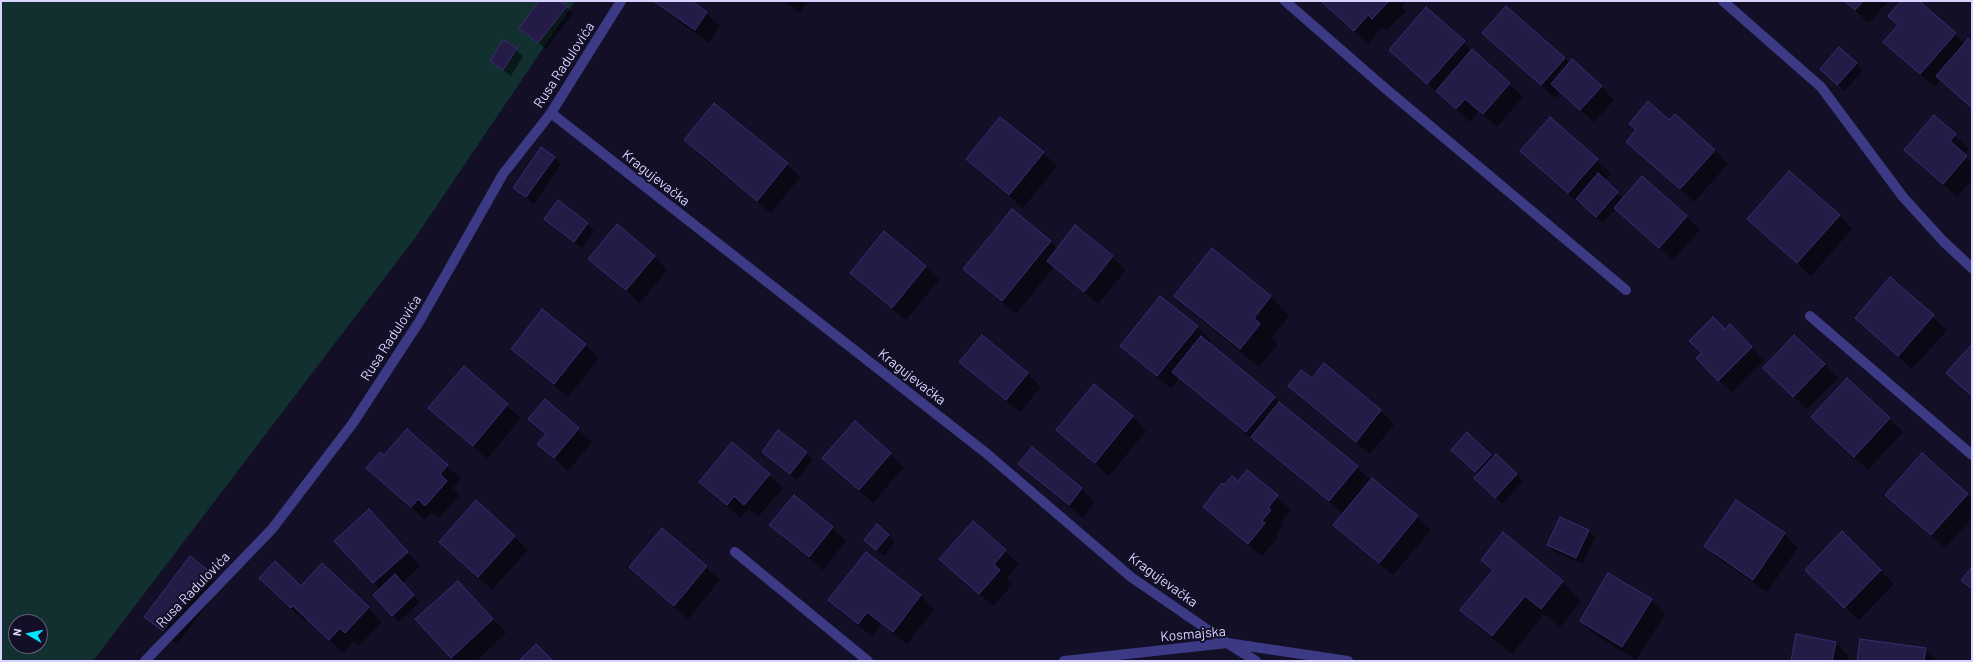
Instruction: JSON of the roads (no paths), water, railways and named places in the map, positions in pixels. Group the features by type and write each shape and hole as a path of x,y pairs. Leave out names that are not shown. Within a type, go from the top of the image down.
{"street":[{"name":"Rusa Radulovića","path":"144,661 272,529 353,423 420,322 503,174 551,113 621,1"},
{"path":"1285,1 1386,89 1626,290"},
{"path":"1723,1 1821,87 1903,198 1944,242 1972,268"},
{"name":"Kragujevačka","path":"551,113 986,453 1131,577 1227,643 1256,661"},
{"path":"1810,316 1972,455"},
{"path":"735,552 868,661"},
{"name":"Kosmajska","path":"1064,661 1227,643 1348,661"}]}
